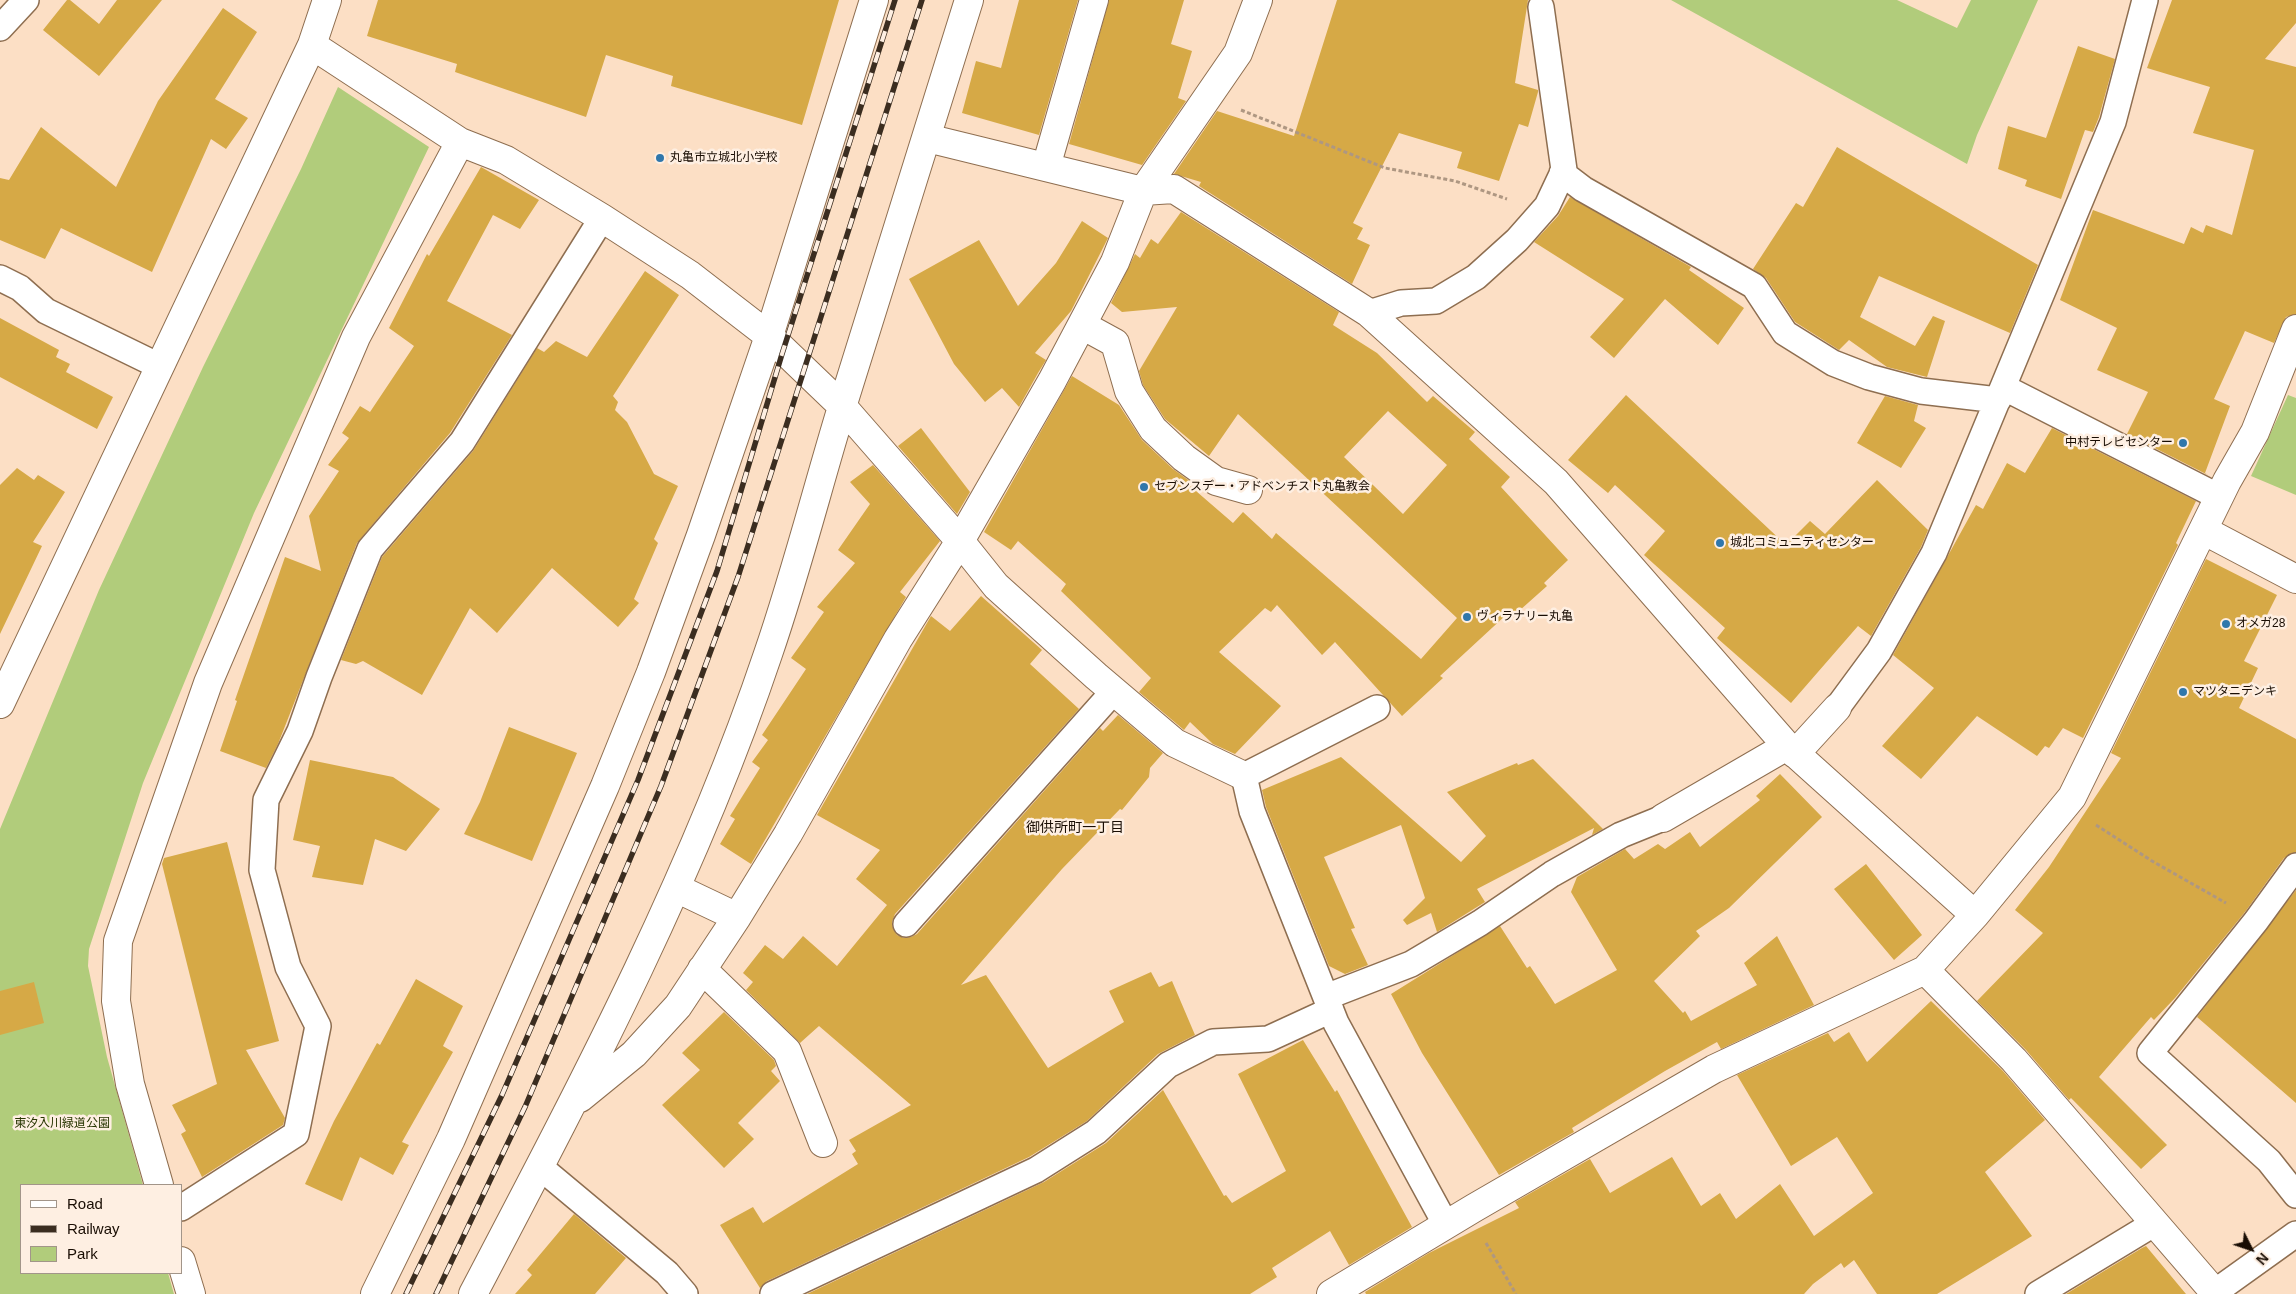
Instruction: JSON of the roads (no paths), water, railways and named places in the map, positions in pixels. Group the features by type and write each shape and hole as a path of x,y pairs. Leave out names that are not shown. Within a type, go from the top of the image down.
{"street":[{"path":"0,704 312,45 327,0"},
{"path":"375,1294 451,1138 605,786 651,672 701,535 769,336 874,0"},
{"path":"474,1294 574,1102 676,888 768,654 842,406 928,138 969,0"},
{"path":"1046,167 1094,0"},
{"path":"574,1102 634,1054 678,1006 737,917 788,834 898,639 960,541 1052,381 1115,262 1143,191 1238,54 1258,0"},
{"path":"312,45 460,142 506,160 602,218 690,275 769,336 842,406 960,541 996,586 1175,743 1244,776"},
{"path":"928,138 1143,191 1174,189 1369,314 1556,482 1791,750 1975,915"},
{"path":"159,1184 130,1084 116,1001 118,942 208,683 356,337 460,142"},
{"path":"1082,325 1114,343 1129,391 1153,429 1184,458 1216,481 1248,490"},
{"path":"1331,1294 1714,1069 1925,970 1975,915 2072,797 2219,497 2255,432 2296,329"},
{"path":"2203,530 2296,579"},
{"path":"1663,818 1791,750 1837,708"},
{"path":"676,888 737,917"},
{"path":"702,969 787,1051 823,1144"},
{"path":"1925,970 2014,1060 2216,1293"},
{"path":"182,1263 191,1294"}],"lane":[{"path":"0,28 26,0"},
{"path":"1837,708 1879,651 1934,553 2113,122 2145,0"},
{"path":"1369,314 1401,303 1436,301 1476,277 1517,240 1547,206 1564,170 1541,7"},
{"path":"1562,174 1754,286 1785,333 1833,363 1869,377 1921,390 2001,393 2219,497"},
{"path":"182,1207 296,1134 318,1026 288,967 262,870 266,800 300,731 319,677 370,549 462,442 602,218"},
{"path":"0,278 20,288 46,312 159,366"},
{"path":"906,924 1114,691"},
{"path":"1377,708 1244,776 1252,811 1336,1023 1446,1225"},
{"path":"773,1294 1036,1170 1096,1132 1168,1065 1212,1042 1268,1039 1329,1003 1411,964 1480,923 1552,874 1620,835 1663,818"},
{"path":"2296,866 2256,921 2150,1053 2268,1161 2296,1195"},
{"path":"540,1167 668,1273 685,1294"},
{"path":"2038,1294 2155,1223"},
{"path":"2216,1293 2296,1234"}],"railway":[{"path":"406,1294 502,1095 638,780 717,571 782,354 895,0"},
{"path":"436,1294 525,1107 661,786 738,577 922,0"}],"place":[{"name":"丸亀市立城北小学校","path":"660,158"},
{"name":"中村テレビセンター","path":"2183,443"},
{"name":"セブンスデー・アドベンチスト丸亀教会","path":"1144,487"},
{"name":"城北コミュニティセンター","path":"1720,543"},
{"name":"ヴィラナリー丸亀","path":"1467,617"},
{"name":"オメガ28","path":"2226,624"},
{"name":"マツタニデンキ","path":"2183,692"}],"district":[{"name":"御供所町一丁目","path":"1075,828"}],"park label":[{"name":"東汐入川緑道公園","path":"62,1124"}]}
